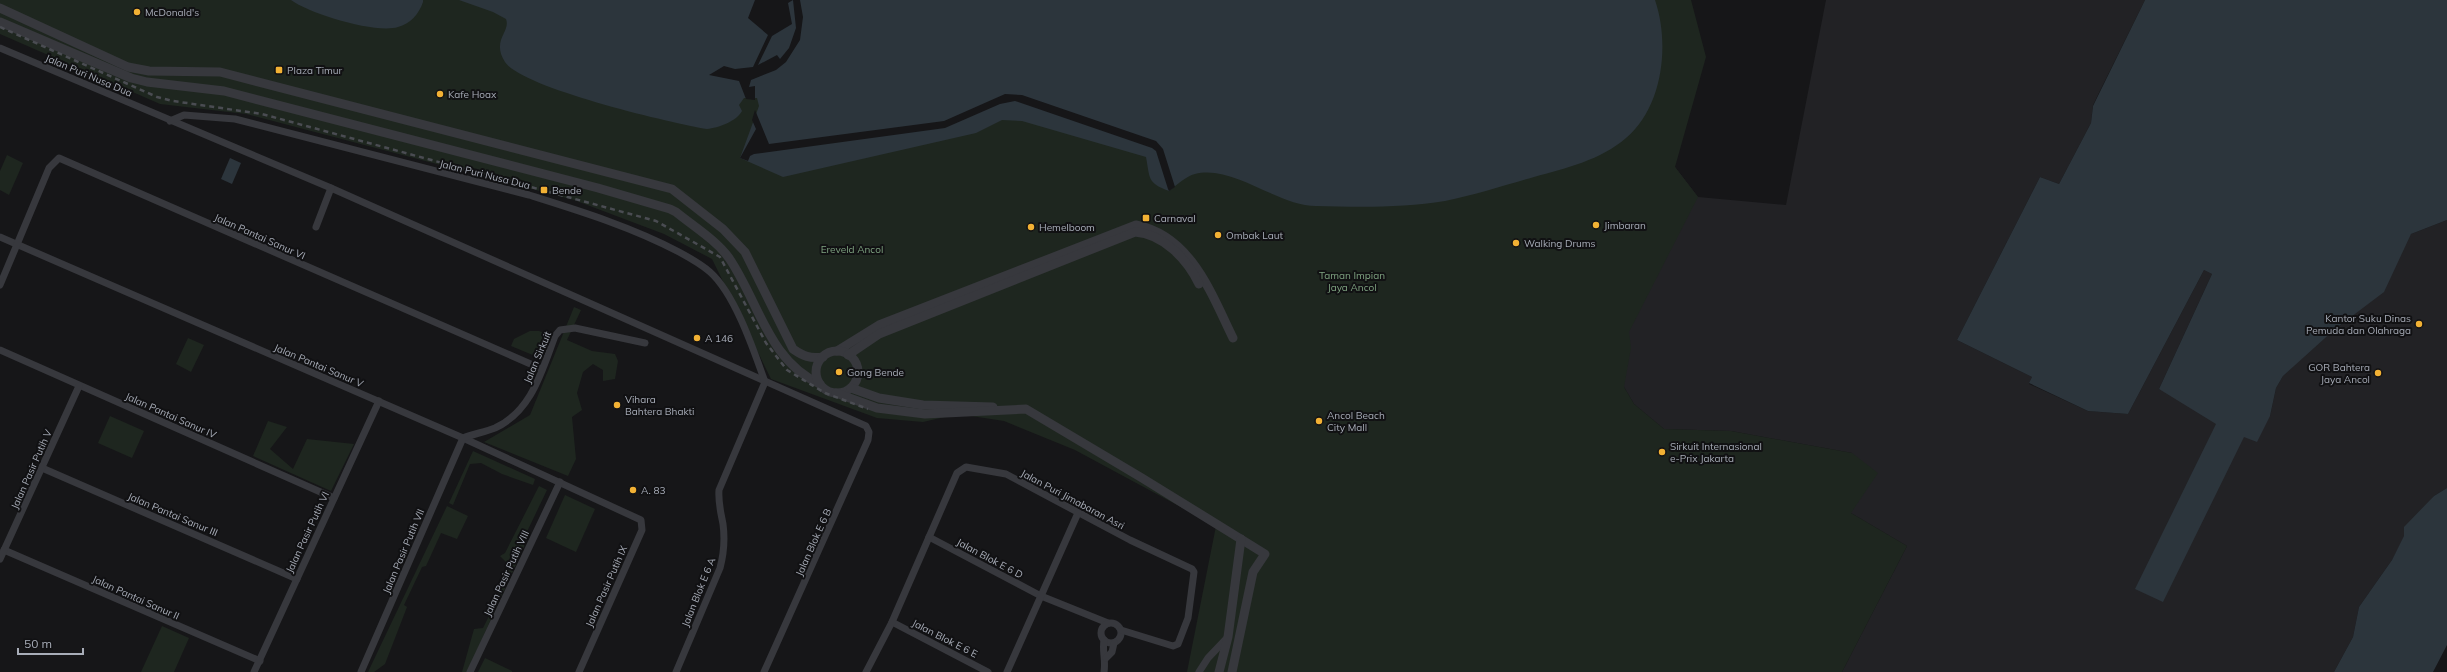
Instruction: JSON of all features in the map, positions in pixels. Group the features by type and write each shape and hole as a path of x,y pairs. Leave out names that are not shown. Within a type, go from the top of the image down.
{"street":[{"path":"0,8 128,67 149,71 220,72 578,166 672,189 686,198 732,237 745,252 793,349 802,355 813,358 823,357 837,351 878,325 1136,225 1150,227 1165,235 1190,258 1204,278 1231,340 1198,281 1185,262 1162,240 1147,233 1135,232 879,334 848,355"},
{"path":"0,22 131,78 147,82 224,91 574,182 676,212 727,256 780,354 796,369 820,384 825,389 877,408 925,414 1026,409 1265,554 1254,572 1232,672"},
{"name":"Jalan Puri Nusa Dua","path":"0,48 331,188 765,382 859,422"},
{"path":"183,86 185,72"},
{"name":"Jalan Puri Nusa Dua","path":"170,121 184,116 235,120 330,143 529,195 577,210 658,241 694,261 710,272 719,282 749,336 765,382"},
{"name":"Jalan Pantai Sanur VI","path":"17,244 49,168 60,158 542,369"},
{"path":"574,182 578,166"},
{"path":"316,227 331,188"},
{"name":"Jalan Pantai Sanur V","path":"0,237 463,438 629,515"},
{"path":"0,285 17,244"},
{"name":"Jalan Sirkuit","path":"463,438 496,427 513,416 533,392 555,336 563,329 598,332 645,343"},
{"name":"Jalan Pantai Sanur IV","path":"0,350 334,498"},
{"path":"837,351 848,355 856,364 858,373 851,388"},
{"path":"820,384 817,370 823,357"},
{"name":"Jalan Blok E 6 A","path":"676,672 720,568 724,551 723,525 718,500 719,490 765,382"},
{"name":"Jalan Pasir Putih V","path":"0,559 79,386"},
{"path":"836,393 851,388 879,398 923,405 980,405 1006,409"},
{"name":"Jalan Pasir Putih VI","path":"254,672 379,401"},
{"name":"Jalan Blok E 6 B","path":"764,672 868,440 869,432 866,426 859,422"},
{"name":"Jalan Pasir Putih VII","path":"362,672 463,438"},
{"name":"Jalan Puri Jimabaran Asri","path":"866,672 892,622 957,473 966,467 1006,474 1042,492 1078,513 1192,569 1194,572 1188,618 1180,642 1173,646 1120,630"},
{"name":"Jalan Pantai Sanur III","path":"42,468 297,579"},
{"name":"Jalan Pasir Putih VIII","path":"470,672 560,482"},
{"path":"1007,672 1078,513"},
{"name":"Jalan Pasir Putih IX","path":"579,672 642,530 641,520 629,515"},
{"name":"Jalan Blok E 6 D","path":"930,537 1041,596 1108,623"},
{"path":"1219,672 1228,637 1241,539"},
{"name":"Jalan Pantai Sanur II","path":"4,550 260,661"},
{"path":"1234,593 1248,597"},
{"name":"Jalan Blok E 6 E","path":"892,622 988,672"},
{"path":"1104,672 1106,658 1103,650 1104,640 1101,632 1108,623 1116,624 1120,630 1119,639 1114,643 1112,652 1106,658"},
{"path":"1199,672 1208,658 1228,637"},
{"path":"1104,640 1114,643"}],"shaded area":[{"path":"291,0 423,0 423,2 419,11 406,24 398,27 375,28 327,17"},
{"path":"459,0 1655,0 1660,17 1662,55 1660,74 1648,110 1638,125 1626,138 1616,146 1594,158 1479,193 1445,201 1397,206 1316,206 1286,200 1240,180 1224,175 1209,173 1192,175 1169,191 1153,182 1149,175 1146,157 1022,121 1002,120 976,133 783,177 740,158 759,106 757,98 744,98 739,105 742,111 740,115 722,126 707,129 663,120 567,93 539,83 517,72 505,62 501,54 500,42 506,28 506,19 493,12"},
{"path":"1826,0 2145,0 2093,105 2091,123 2059,184 2040,177 1957,340 2032,377 2029,384 2088,411 2128,414 2204,270 2212,274 2159,389 2270,416 2276,388 2283,376 2312,348 2343,323 2411,234 2447,220 2447,488 2434,496 2405,536 2392,560 2359,607 2353,637 2334,672 1842,672 1907,546 1851,513 1852,453 1731,431 1664,429 1634,404 1624,387 1144,187 1675,167 1698,197 1786,205"},
{"path":"2145,0 2447,0 2447,220 2411,234 2384,292 2335,329 2283,376 2276,388 2270,416 2257,442 2244,437 2163,602 2135,589 2216,424 2159,389 2212,274 2204,270 2128,414 2088,411 2029,383 2032,377 1957,340 2040,177 2059,184 2091,123 2093,106"},
{"path":"230,158 241,163 232,184 221,179"},
{"path":"2447,488 2447,645 2433,672 2334,672 2353,637 2359,607 2392,560 2404,536 2404,527 2434,496"}],"green space":[{"name":"Taman Impian Jaya Ancol","path":"0,0 1691,0 1706,57 1675,167 1698,197 1629,332 1631,348 1624,387 1634,404 1664,429 1731,431 1852,453 1878,473 1851,513 1907,546 1842,672 1187,672 1216,526 1075,450 1004,421 958,414 923,422 877,418 771,379 712,259 664,234 574,200 246,114 160,104 0,34"},
{"path":"7,155 23,163 9,195 0,190 0,171"},
{"path":"574,307 581,310 567,340 592,351 615,354 618,361 615,379 603,381 603,370 593,364 583,372 577,393 582,410 572,417 576,459 568,476 484,442 530,415"},
{"path":"530,331 539,331 547,334 540,358 511,346 514,339"},
{"path":"188,338 204,345 191,372 176,364"},
{"path":"110,416 144,431 132,458 98,443"},
{"path":"268,421 287,427 270,449 293,469 307,439 354,444 331,491 253,456"},
{"path":"473,451 535,479 533,485 502,474 481,463 470,464 453,505 449,503"},
{"path":"539,486 547,490 524,538 524,547 467,672 462,672 474,629 483,628 495,604 502,576 510,566 500,556 505,553"},
{"path":"565,495 595,509 576,552 546,538"},
{"path":"447,506 468,516 457,539 441,533 426,566 422,567 404,605 407,607 385,664 374,672 368,672"},
{"path":"162,626 189,638 174,672 141,672"},
{"path":"485,658 512,671 512,672 478,672"}],"pier":[{"path":"755,0 793,0 800,0 803,17 800,40 786,62 776,70 751,80 749,87 755,86 755,100 746,99 739,81 709,75 724,66 735,69 753,67 768,35 748,18","holes":["793,0 796,28 789,48 780,59 777,55 758,65 772,36 792,24 788,3"]},
{"path":"1005,94 1022,95 1156,141 1163,149 1175,187 1169,191 1156,151 1152,148 1015,101 1000,104 945,128 754,154 750,156 748,161 740,158 756,129 752,120 755,110 769,144 944,121"}],"railway":[{"path":"0,27 157,97 173,101 262,114 656,221 720,257 766,343 787,370 825,393 868,409"}],"place":[{"name":"McDonald's","path":"137,12"},
{"name":"Plaza Timur","path":"279,70"},
{"name":"Kafe Hoax","path":"440,94"},
{"name":"Bende","path":"544,190"},
{"name":"Carnaval","path":"1146,218"},
{"name":"Jimbaran","path":"1596,225"},
{"name":"Hemelboom","path":"1031,227"},
{"name":"Ombak Laut","path":"1218,235"},
{"name":"Walking Drums","path":"1516,243"},
{"name":"Kantor Suku Dinas Pemuda dan Olahraga","path":"2419,324"},
{"name":"A 146","path":"697,338"},
{"name":"Gong Bende","path":"839,372"},
{"name":"GOR Bahtera Jaya Ancol","path":"2378,373"},
{"name":"Vihara Bahtera Bhakti","path":"617,405"},
{"name":"Ancol Beach City Mall","path":"1319,421"},
{"name":"Sirkuit Internasional e-Prix Jakarta","path":"1662,452"},
{"name":"A. 83","path":"633,490"}],"park label":[{"name":"Ereveld Ancol","path":"852,249"}]}
